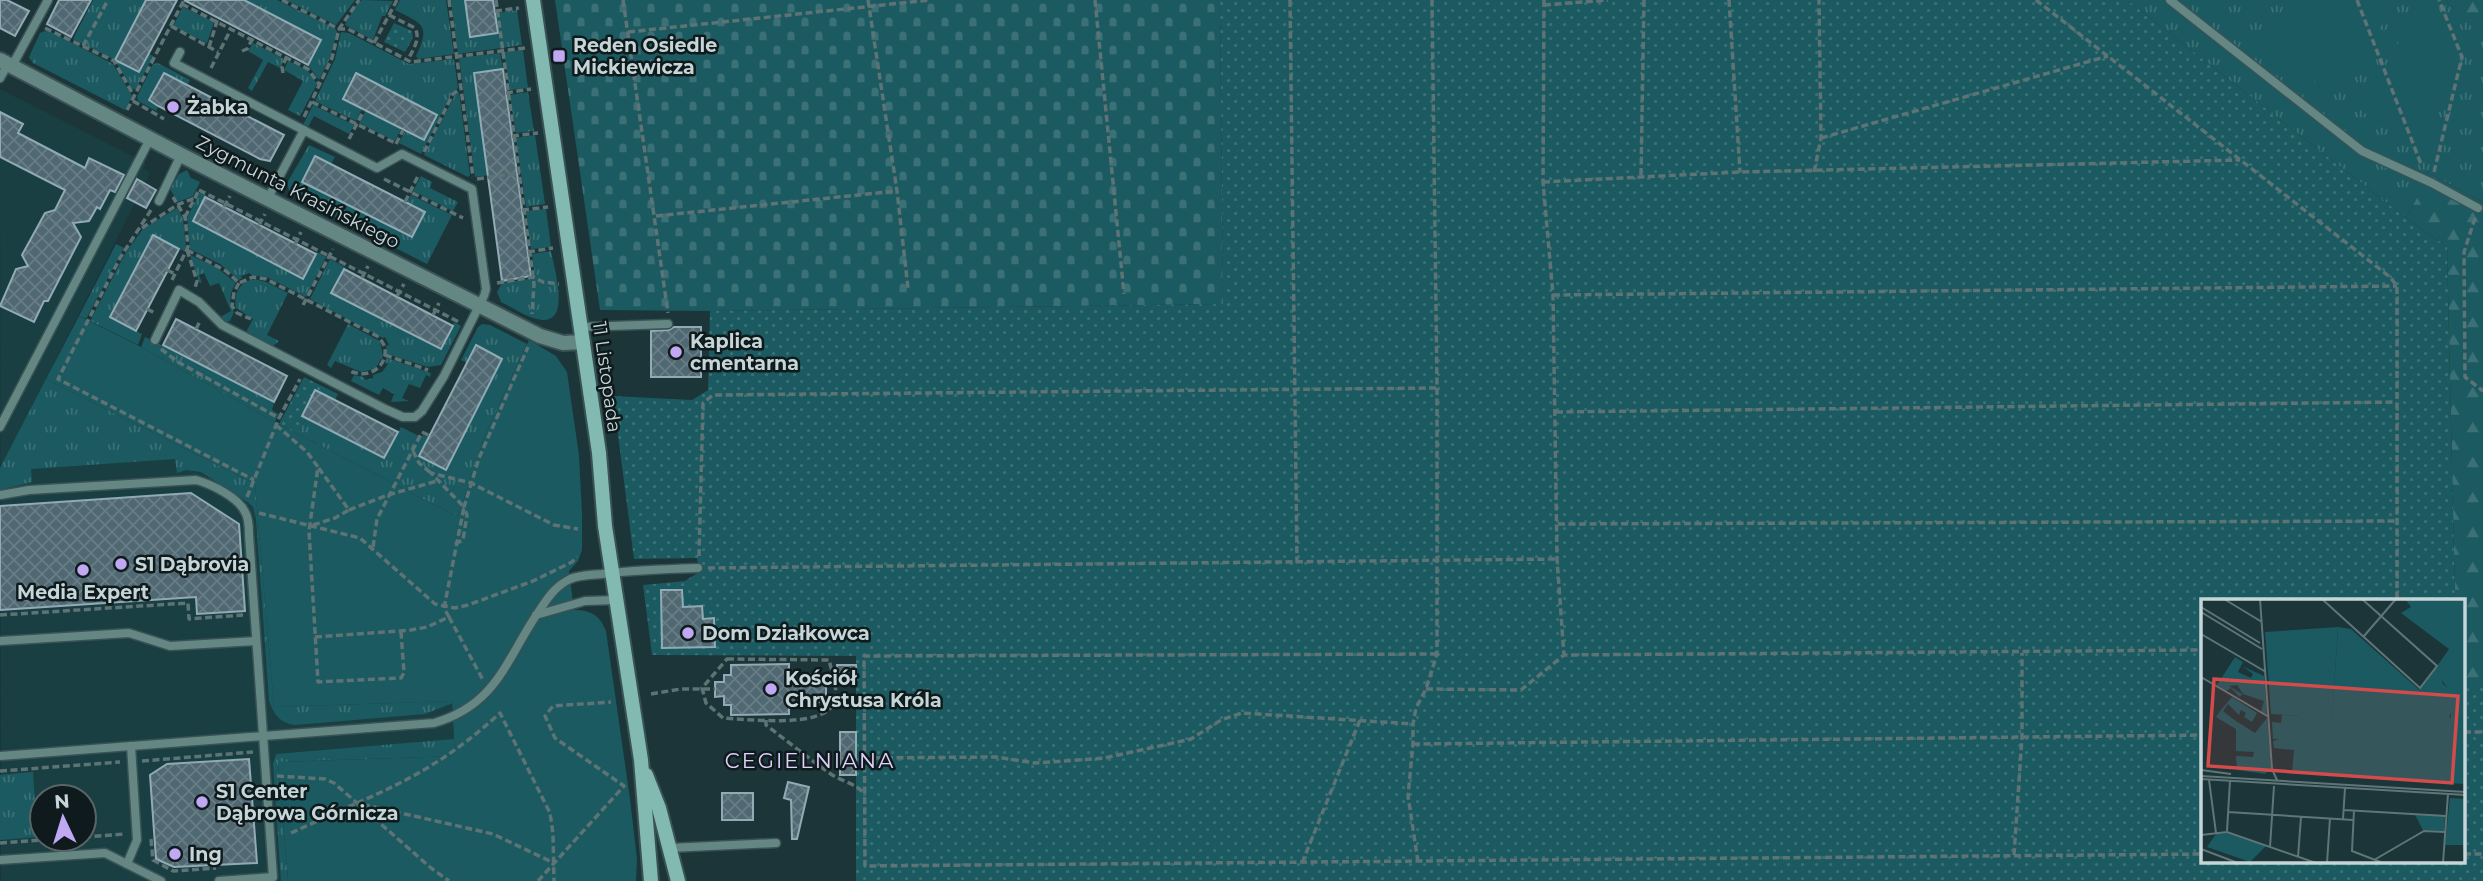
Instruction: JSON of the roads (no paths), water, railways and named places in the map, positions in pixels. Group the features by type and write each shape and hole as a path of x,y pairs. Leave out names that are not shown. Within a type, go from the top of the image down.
{"street":[{"name":"11 Listopada","path":"533,0 599,453 612,573 641,760 647,876"},
{"name":"Zygmunta Krasińskiego","path":"7,64 181,155 550,340 563,343 583,342"},
{"name":"11 Listopada","path":"641,760 659,808 678,881"}],"lane":[{"path":"2170,0 2362,151 2479,208"},
{"path":"0,78 44,1"},
{"path":"155,340 179,290 192,296 222,326 353,393 403,416 415,418 444,376 486,289 472,189 402,154 377,168 174,63 180,52"},
{"path":"268,198 301,129"},
{"path":"0,428 150,139"},
{"path":"159,201 181,155"},
{"path":"581,327 668,324"},
{"path":"0,495 29,490 196,480 237,502 245,511 249,535 273,877 219,881"},
{"path":"0,756 434,723 466,711 489,691 545,600 556,588 572,578 698,568"},
{"path":"536,615 585,601 616,600"},
{"path":"0,641 129,633 170,646 256,642"},
{"path":"127,864 137,840 131,746"},
{"path":"669,848 776,843"},
{"path":"0,860 104,853 162,881"}],"place":[{"name":"Reden Osiedle Mickiewicza","path":"559,56"},
{"name":"Żabka","path":"173,107"},
{"name":"Kaplica cmentarna","path":"676,352"},
{"name":"S1 Dąbrovia","path":"121,564"},
{"name":"Media Expert","path":"83,570"},
{"name":"Dom Działkowca","path":"688,633"},
{"name":"Kościół Chrystusa Króla","path":"771,689"},
{"name":"S1 Center Dąbrowa Górnicza","path":"202,802"},
{"name":"Ing","path":"175,854"}],"district":[{"name":"CEGIELNIANA","path":"810,760"}]}
